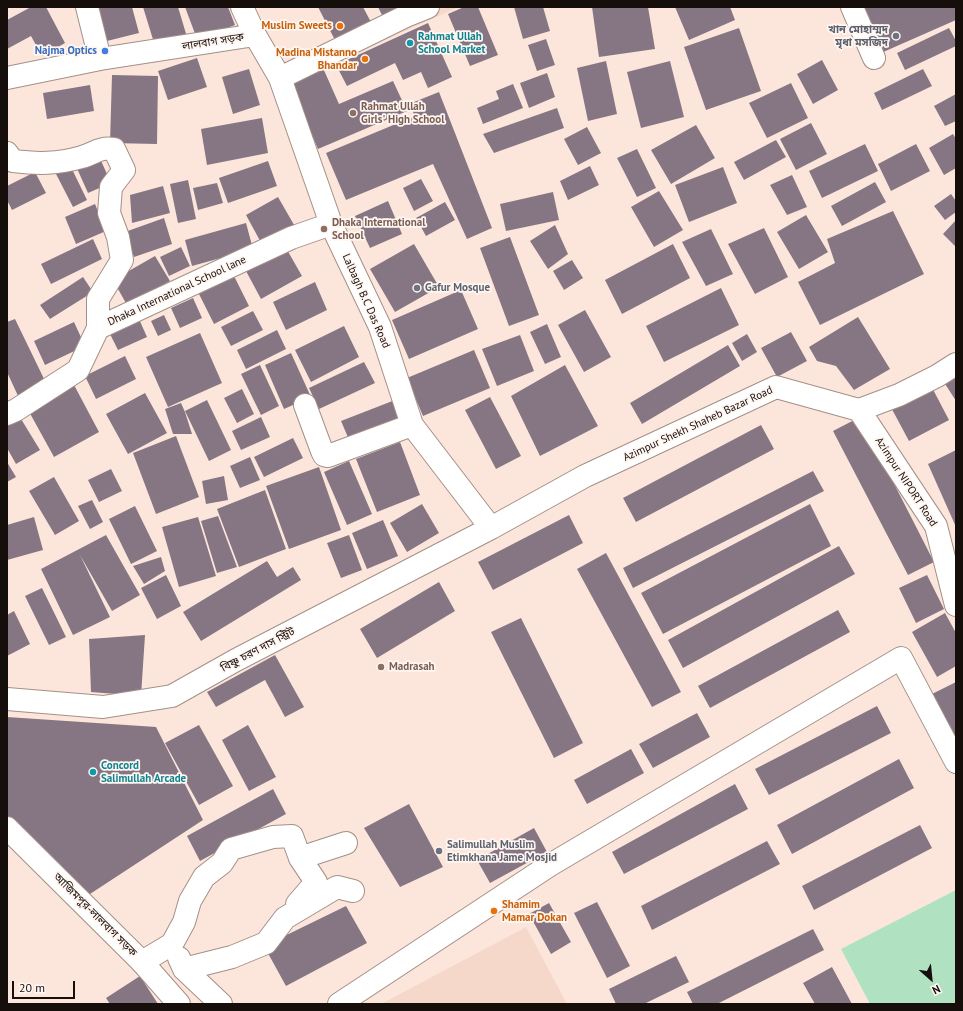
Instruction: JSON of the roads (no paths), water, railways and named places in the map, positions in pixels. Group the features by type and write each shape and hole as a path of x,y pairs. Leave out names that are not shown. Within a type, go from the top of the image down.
{"street":[{"path":"87,7 100,59"},
{"path":"242,7 256,35"},
{"path":"280,78 408,15 428,7"},
{"path":"852,7 874,58"},
{"name":"লালবাগ সড়ক","path":"7,78 100,59 256,35 280,78"},
{"name":"Lalbagh B.C Das Road","path":"280,78 331,224 380,327 412,425 491,528"},
{"path":"7,153 13,161 44,164 83,157 104,148 114,149 124,170 111,187 109,213 118,237 122,260 98,299 98,328"},
{"name":"Dhaka International School lane","path":"7,414 16,410 78,370 98,328 291,238 331,224"},
{"path":"859,410 899,395 937,376 956,364"},
{"name":"Azimpur Shekh Shaheb Bazar Road","path":"491,528 585,476 776,387 859,410"},
{"path":"305,405 322,451 328,456 412,425"},
{"name":"Azimpur NIPORT Road","path":"859,410 936,526 956,605"},
{"name":"বিষ্ণু চরণ দাস স্ট্রিট","path":"7,699 103,707 172,696 236,660 491,528"},
{"path":"339,1004 550,865 901,658 956,762"},
{"name":"আজিমপুর-লালবাগ সড়ক","path":"7,828 142,962 179,1004"},
{"path":"142,962 172,944 184,922 190,901 204,877 222,863 231,849 273,837 292,836 300,858 316,882 284,918 266,943 232,957 184,969"},
{"path":"300,858 346,843"},
{"path":"284,918 337,888 353,891"},
{"path":"172,944 184,969 221,1004"}],"place":[{"name":"Muslim Sweets","path":"340,26"},
{"name":"খান মোহাম্মদ মৃধা মসজিদ","path":"896,36"},
{"name":"Rahmat Ullah School Market","path":"410,43"},
{"name":"Najma Optics","path":"105,51"},
{"name":"Madina Mistanno Bhandar","path":"365,59"},
{"name":"Rahmat Ullah Girls' High School","path":"353,113"},
{"name":"Dhaka International School","path":"324,229"},
{"name":"Gafur Mosque","path":"417,288"},
{"name":"Madrasah","path":"381,667"},
{"name":"Concord Salimullah Arcade","path":"93,772"},
{"name":"Salimullah Muslim Etimkhana Jame Mosjid","path":"439,851"},
{"name":"Shamim Mamar Dokan","path":"494,911"}]}
